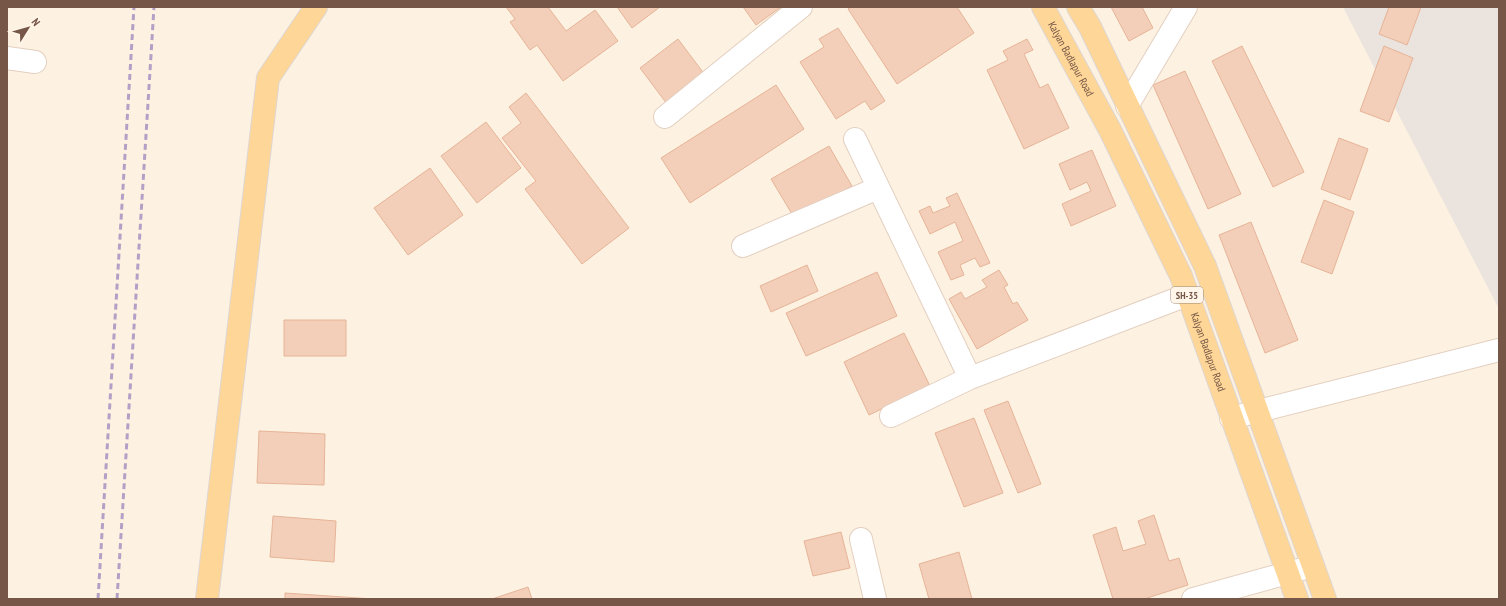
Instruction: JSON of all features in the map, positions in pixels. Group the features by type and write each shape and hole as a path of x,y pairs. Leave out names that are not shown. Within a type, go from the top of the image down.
{"main road":[{"path":"207,599 268,78 316,7"},
{"name":"Kalyan Badlapur Road","path":"1043,7 1110,130 1181,276 1297,599"},
{"name":"SH-35","path":"1078,7 1090,28 1205,266 1325,599"}],"street":[{"path":"664,117 801,7"},
{"path":"1127,106 1186,7"},
{"path":"7,58 34,62"},
{"path":"855,138 970,378"},
{"path":"742,246 878,188"},
{"path":"891,416 970,378 1187,295"},
{"path":"1232,418 1499,350"},
{"path":"861,539 875,599"},
{"path":"1193,599 1313,566"}],"shaded area":[{"path":"1343,7 1499,7 1499,309"}],"building":[{"path":"506,7 548,7 566,31 595,10 618,41 563,81 537,45 530,50 510,22 515,19"},
{"path":"617,7 660,7 632,28"},
{"path":"743,7 781,7 756,25"},
{"path":"851,7 957,7 974,33 897,84 848,9"},
{"path":"1111,7 1142,7 1153,28 1129,41"},
{"path":"1389,7 1421,7 1407,45 1379,34"},
{"path":"838,28 885,101 871,110 865,101 836,119 800,62 824,47 819,39"},
{"path":"678,39 705,75 667,104 640,68"},
{"path":"1027,39 1033,50 1024,54 1040,88 1048,84 1069,128 1024,149 987,70 1008,60 1003,51"},
{"path":"1242,46 1304,172 1273,187 1212,61"},
{"path":"1384,46 1413,58 1389,122 1360,111"},
{"path":"1185,71 1241,194 1208,209 1153,85"},
{"path":"776,85 804,129 690,203 661,158"},
{"path":"526,93 629,228 582,264 525,189 536,181 502,138 521,123 509,107"},
{"path":"486,122 521,168 477,203 441,156"},
{"path":"1339,138 1368,149 1350,200 1321,189"},
{"path":"829,146 852,186 795,219 771,179"},
{"path":"1092,150 1116,206 1071,226 1062,204 1091,191 1087,182 1070,190 1059,164"},
{"path":"430,168 463,215 408,255 374,208"},
{"path":"957,193 990,263 980,267 975,258 960,265 964,275 951,280 938,252 963,241 955,222 930,234 919,211 930,206 933,213 950,206 946,198"},
{"path":"1324,200 1354,212 1332,274 1301,262"},
{"path":"1251,222 1298,340 1265,353 1219,235"},
{"path":"807,265 818,291 771,312 760,286"},
{"path":"999,270 1008,285 1004,287 1013,304 1017,302 1028,320 977,349 949,299 961,292 965,299 987,287 982,280"},
{"path":"877,272 897,316 806,356 786,313"},
{"path":"284,320 346,320 346,356 284,356"},
{"path":"904,333 930,386 869,415 844,362"},
{"path":"1008,401 1041,484 1018,493 984,410"},
{"path":"974,418 1003,493 964,507 935,433"},
{"path":"259,431 325,434 324,485 257,483"},
{"path":"1154,515 1169,561 1179,558 1188,585 1144,599 1113,599 1093,535 1116,527 1123,551 1146,544 1138,521"},
{"path":"273,516 336,521 334,562 270,557"},
{"path":"841,532 850,568 813,576 804,541"},
{"path":"959,552 972,599 929,599 919,564"},
{"path":"528,587 532,599 492,599"},
{"path":"285,593 373,599 285,599"}],"railway":[{"path":"98,599 134,7"},
{"path":"117,599 154,7"}]}
